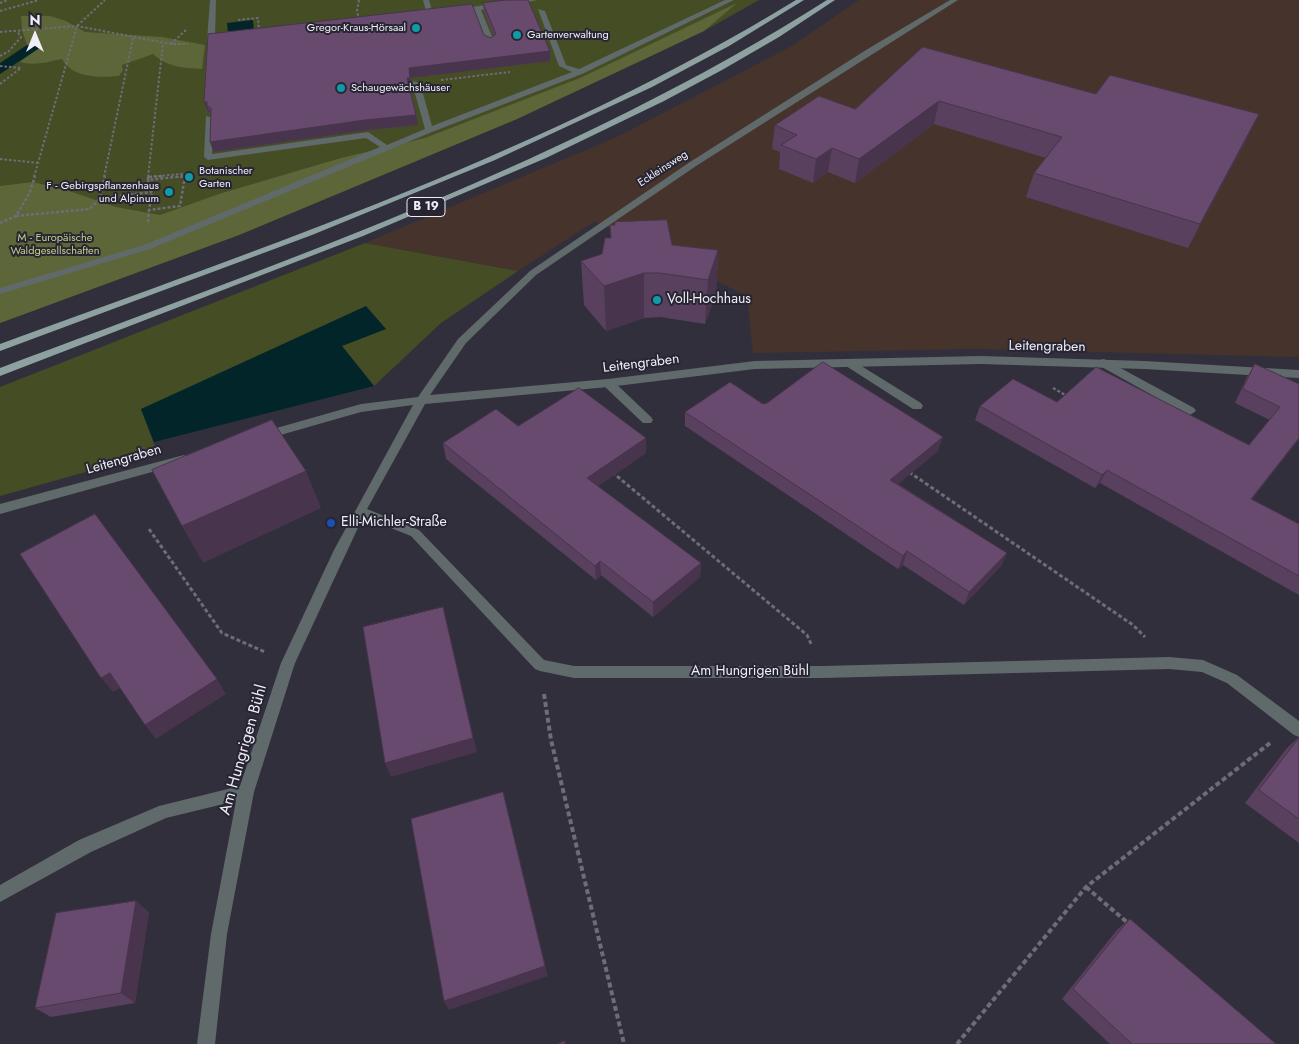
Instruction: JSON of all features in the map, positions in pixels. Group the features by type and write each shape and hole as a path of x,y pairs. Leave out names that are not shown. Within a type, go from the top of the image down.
{"main road":[{"name":"B 19","path":"0,348 366,212 510,150 684,68 801,0"},
{"name":"B 19","path":"0,372 276,267 464,192 611,124 699,79 777,35 832,0"}],"street":[{"path":"214,0 211,40 230,38"},
{"path":"421,16 434,14 426,0"},
{"path":"453,12 535,0"},
{"path":"0,291 147,247 429,130 579,72 731,0"},
{"name":"Eckleinsweg","path":"422,400 462,341 533,272 693,164 869,52 955,0"},
{"path":"477,9 491,44"},
{"path":"541,11 562,66 579,72"},
{"path":"416,83 429,130"},
{"path":"209,118 208,157 368,135 386,148"},
{"path":"850,363 917,406"},
{"path":"1104,363 1190,410"},
{"name":"Leitengraben","path":"247,440 361,408 422,400 608,383 754,365 1104,363 1299,374"},
{"path":"608,383 647,420"},
{"name":"Am Hungrigen Bühl","path":"206,1044 219,934 246,792 288,663 340,550 422,400"},
{"name":"Leitengraben","path":"0,509 199,454"},
{"path":"360,511 416,533 540,665"},
{"name":"Am Hungrigen Bühl","path":"540,665 574,672 823,672 1169,663 1202,666 1232,679 1296,727"},
{"path":"0,894 85,846 165,811 246,792"}],"path":[{"path":"0,2 8,0"},
{"path":"0,11 39,0"},
{"path":"16,216 30,192 77,26 105,0"},
{"path":"358,0 357,11 360,23"},
{"path":"0,32 77,26 133,38 183,44"},
{"path":"0,56 8,51 21,37 17,31"},
{"path":"0,223 16,216 90,208 100,198 133,38"},
{"path":"148,179 170,179 185,176 180,206 149,210 152,192 148,179 163,43"},
{"path":"0,66 22,68 0,84"},
{"path":"416,83 511,72"},
{"path":"0,159 39,163"},
{"path":"148,179 184,173"},
{"path":"100,198 152,192"},
{"path":"1035,362 1042,382 1068,396"},
{"path":"604,466 807,635 823,672"},
{"path":"904,468 1133,625 1169,663"},
{"path":"149,529 222,633 288,663"},
{"path":"540,665 551,740 624,1044"},
{"path":"957,1044 1086,887 1296,727"},
{"path":"1086,887 1131,925"}],"shaded area":[{"path":"859,0 1299,0 1299,357 975,349 753,353 747,296 595,221 518,271 365,243 619,136 792,46"},
{"path":"253,20 254,30 228,33 227,23"},
{"path":"27,45 41,47 0,74 0,63"},
{"path":"366,306 386,329 342,346 374,386 154,442 141,409"}],"green space":[{"name":"Botanischer Garten","path":"0,0 759,0 704,31 517,119 239,235 0,323"},
{"name":"M - Europäische Waldgesellschaften","path":"737,3 704,31 517,119 239,235 0,323 0,186 33,182 69,191 116,207 160,215 219,194 341,158 425,138 580,78"},
{"path":"21,16 50,16 66,21 85,32 162,37 205,45 202,69 170,64 153,54 122,65 123,70 119,76 112,77 95,77 79,73 72,70 62,59 36,64 20,62 40,47 27,45 22,30"},
{"path":"365,243 518,271 441,323 374,386 342,346 141,409 157,452 0,496 0,387"}],"building":[{"path":"528,0 550,51 409,68 410,78 407,78 416,115 365,120 210,142 211,108 207,106 207,102 204,102 208,34 472,4 484,35 491,38 496,34 483,3"},
{"path":"923,47 1096,94 1110,75 1259,114 1200,224 1034,173 1062,137 939,101 859,159 832,148 816,159 781,145 797,135 775,125 819,96 855,109"},
{"path":"667,220 672,245 718,250 708,280 660,273 644,273 604,286 581,261 602,254 605,238 611,238 610,225 615,225 615,222"},
{"path":"823,362 943,437 890,480 1007,553 969,592 907,551 903,556 685,412 730,382 763,404 767,403"},
{"path":"1255,364 1299,384 1299,438 1251,499 1299,524 1299,576 1107,470 1102,475 980,406 1013,379 1057,402 1096,367 1249,445 1280,407 1243,389"},
{"path":"579,388 646,438 587,478 701,563 653,602 600,561 595,566 443,443 496,409 518,426"},
{"path":"272,420 306,471 182,526 152,470"},
{"path":"95,514 217,679 145,725 110,673 101,678 20,554"},
{"path":"443,607 473,738 385,763 363,627"},
{"path":"1299,738 1299,819 1259,790"},
{"path":"503,792 545,966 444,1001 411,819"},
{"path":"136,901 121,993 35,1008 56,913"},
{"path":"1130,919 1276,1044 1132,1044 1073,989"}],"place":[{"name":"Gregor-Kraus-Hörsaal","path":"416,28"},
{"name":"Gartenverwaltung","path":"517,35"},
{"name":"Schaugewächshäuser","path":"341,88"},
{"name":"Botanischer Garten","path":"189,177"},
{"name":"F - Gebirgspflanzenhaus und Alpinum","path":"169,192"},
{"name":"Voll-Hochhaus","path":"657,300"},
{"name":"Elli-Michler-Straße","path":"331,523"}]}
